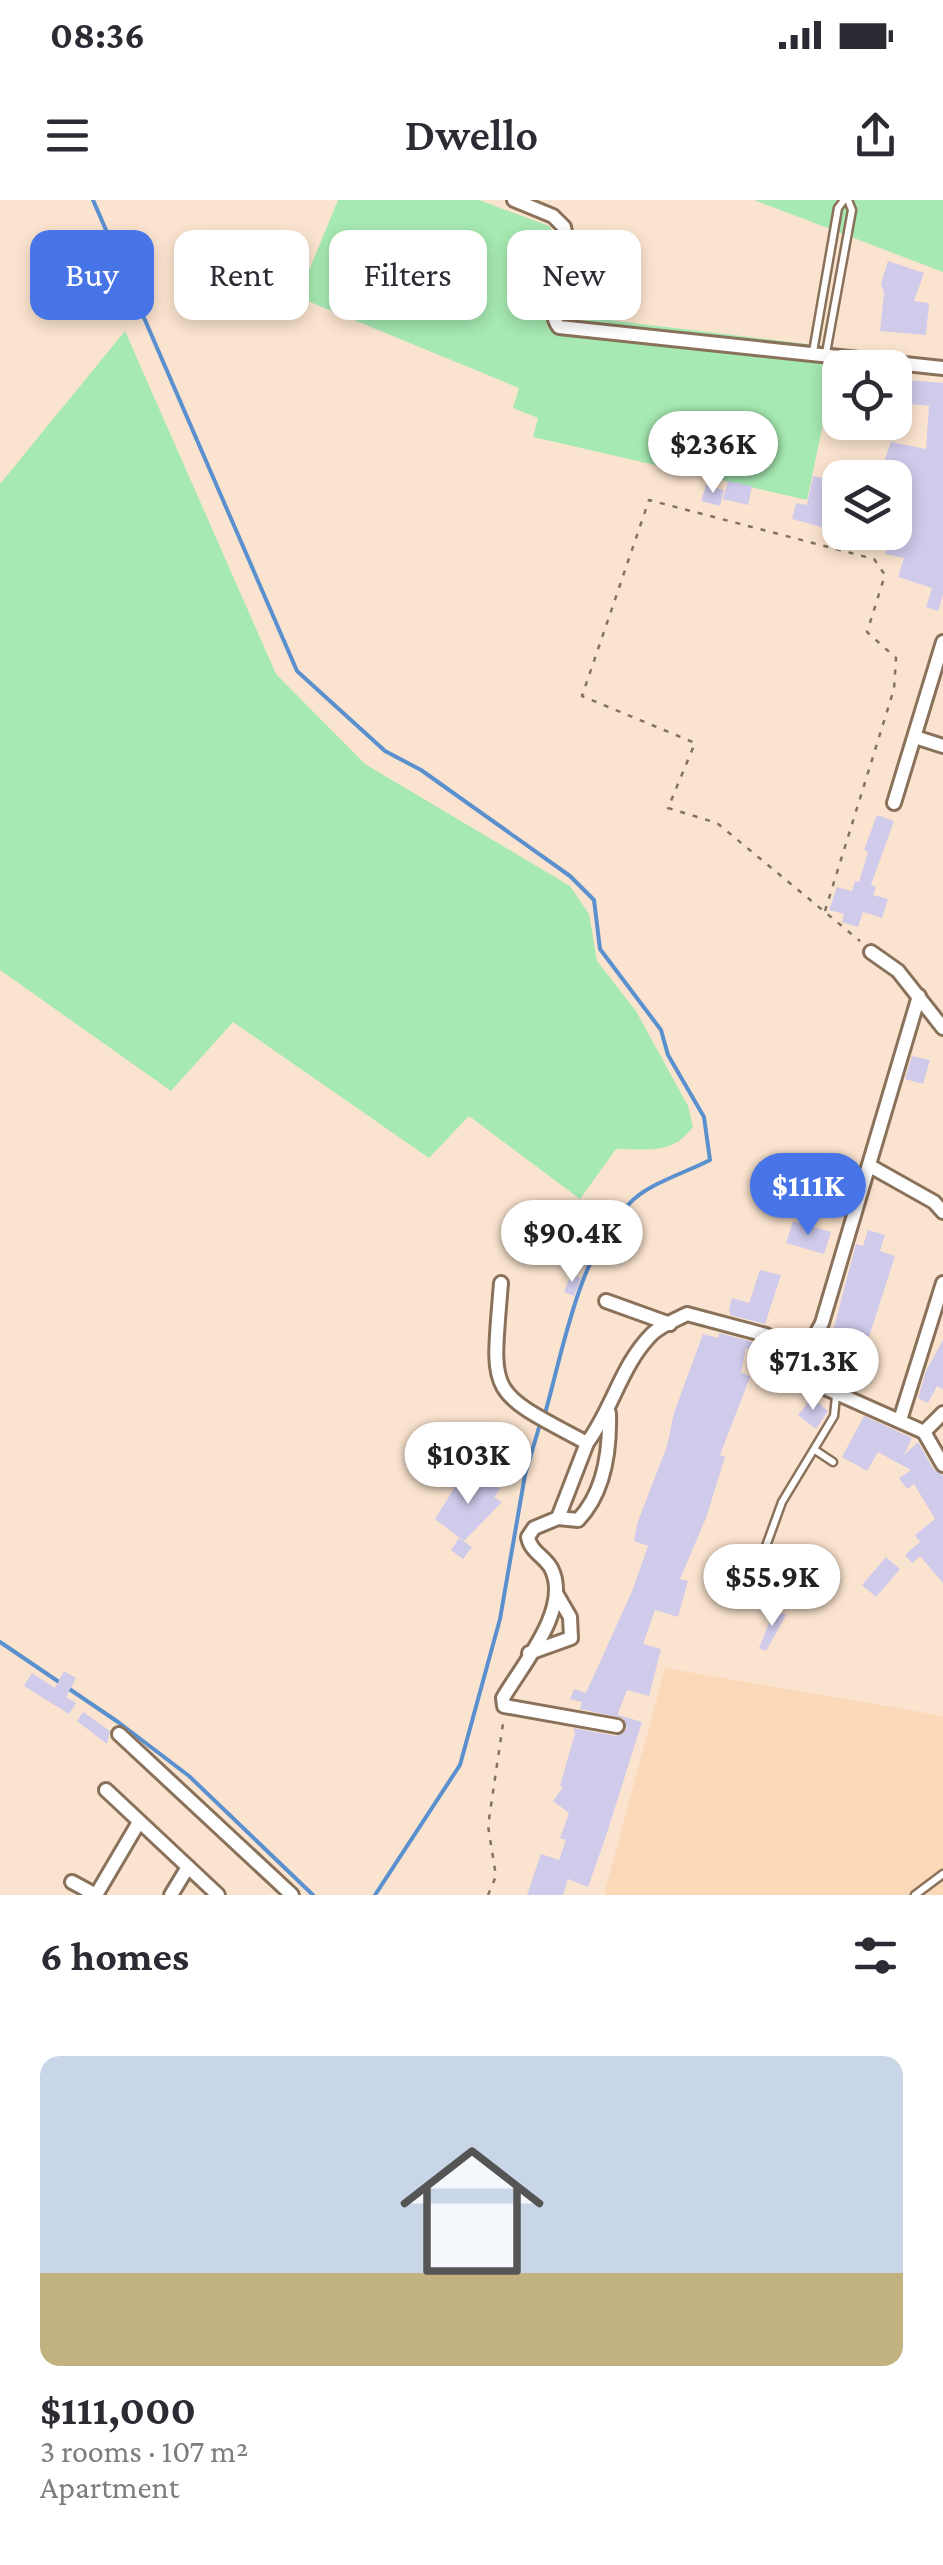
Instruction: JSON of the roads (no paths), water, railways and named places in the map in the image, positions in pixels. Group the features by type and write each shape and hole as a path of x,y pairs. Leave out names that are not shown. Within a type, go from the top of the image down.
{"street":[{"path":"514,200 553,216 564,227 566,259 553,309 560,326 943,368"},
{"path":"894,804 943,642"},
{"path":"915,737 943,746"},
{"path":"871,952 898,971 943,1028"},
{"path":"804,1356 822,1323 920,996"},
{"path":"870,1166 934,1202 943,1212"},
{"path":"900,1420 943,1282"},
{"path":"501,1283 497,1379 516,1405 587,1443"},
{"path":"606,1301 670,1324"},
{"path":"558,1518 587,1443 609,1413 623,1370 655,1330 687,1314 738,1326 804,1356 816,1384 924,1432 943,1466"},
{"path":"529,1654 571,1638 570,1617 556,1593 550,1568 528,1537 534,1528 558,1518 578,1520 596,1492 611,1446 609,1413"},
{"path":"924,1432 943,1413"},
{"path":"556,1593 546,1625 503,1698 504,1706 617,1726"},
{"path":"119,1734 292,1895"},
{"path":"106,1790 218,1895"},
{"path":"72,1882 96,1895 140,1822"},
{"path":"171,1895 188,1867"}],"lane":[{"path":"846,200 852,210 846,251 819,352 830,248 838,208 846,200"},
{"path":"830,248 846,251"},
{"path":"753,1582 782,1502 834,1416 836,1395"},
{"path":"815,1450 833,1462"},
{"path":"915,1895 943,1874"}],"waterway":[{"path":"93,200 297,671 385,751 421,770 570,876 594,900 600,949 661,1030 668,1055 704,1117 710,1160 637,1197 611,1226 597,1250 574,1304 544,1417"},
{"path":"375,1895 460,1765 500,1619 525,1475 540,1424"},
{"path":"0,1642 189,1776 313,1895"}]}
